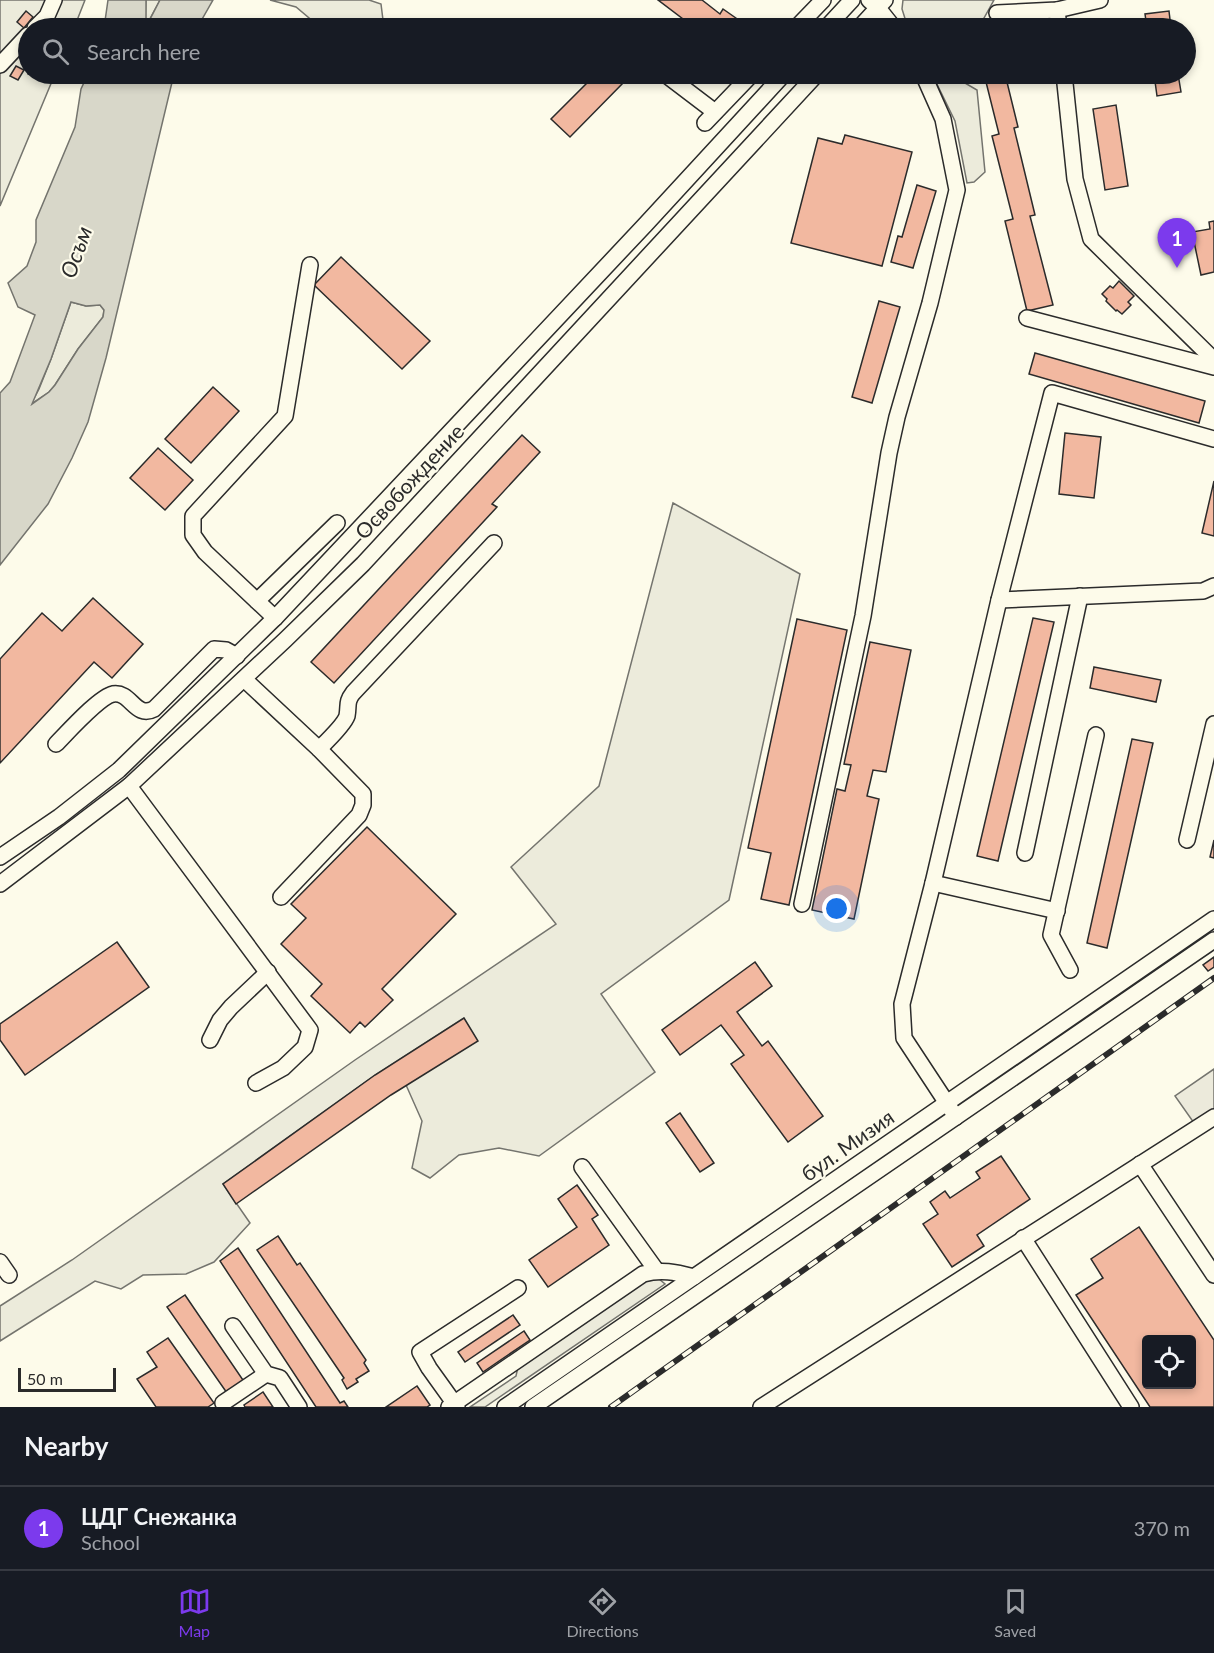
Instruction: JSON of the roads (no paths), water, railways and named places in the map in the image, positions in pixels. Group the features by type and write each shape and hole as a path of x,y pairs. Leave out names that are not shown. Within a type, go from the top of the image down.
{"street":[{"path":"45,18 54,0"},
{"path":"806,18 823,0"},
{"path":"835,18 852,0"},
{"path":"997,14 1057,10 1100,0"},
{"path":"866,18 877,3 887,18"},
{"path":"1057,10 1058,18"},
{"path":"0,65 18,46"},
{"path":"675,84 710,117 742,84"},
{"name":"Освобождение","path":"0,857 59,817 119,770 276,618 775,84"},
{"name":"Освобождение","path":"0,885 129,786 371,556 808,84"},
{"path":"802,904 862,616 891,444 930,303 957,190 943,119 927,84"},
{"path":"1065,84 1075,178 1091,239 1214,360"},
{"path":"276,618 206,552 193,535 193,516 285,416 310,265"},
{"path":"1027,318 1214,367"},
{"path":"956,1117 904,1038 902,1004 933,883 999,600 1052,393 1214,439"},
{"path":"257,601 337,523"},
{"path":"319,749 343,723 348,700 353,693 494,543"},
{"path":"999,600 1203,591 1214,586"},
{"path":"1025,853 1080,596"},
{"path":"56,744 100,701 112,694 122,694 142,711 148,712 154,709 214,649 226,650 237,656"},
{"path":"244,679 363,794 363,805 359,815 281,897"},
{"path":"1187,840 1214,724"},
{"path":"1070,970 1052,935 1096,735"},
{"path":"129,786 310,1030 305,1047 283,1068 256,1083"},
{"path":"933,883 1057,911"},
{"name":"бул. Мизия","path":"505,1407 1214,919"},
{"name":"бул. Мизия","path":"533,1407 1214,940"},
{"path":"210,1040 220,1020 231,1007 268,972"},
{"path":"761,1407 1214,1117"},
{"path":"1140,1164 1214,1275"},
{"path":"582,1167 656,1270"},
{"path":"1023,1238 1131,1407"},
{"path":"0,1262 9,1275"},
{"path":"518,1288 420,1353 454,1406 643,1274 656,1270 694,1277"},
{"path":"233,1326 266,1374 280,1378 299,1407"},
{"path":"223,1403 266,1374"}],"water":[{"path":"108,0 146,0 146,18 105,18"},
{"path":"160,0 213,0 203,18 151,18"},
{"name":"Осъм","path":"83,84 172,84 106,358 88,422 48,504 0,565 0,393 10,382 35,315 18,307 8,283 27,266 36,242 36,220 75,127","holes":["71,302 86,306 100,305 104,310 103,317 78,349 55,385 32,404"]}],"railway":[{"path":"611,1407 1214,978"}],"place":[{"name":"ЦДГ Снежанка","path":"1177,268"}]}
